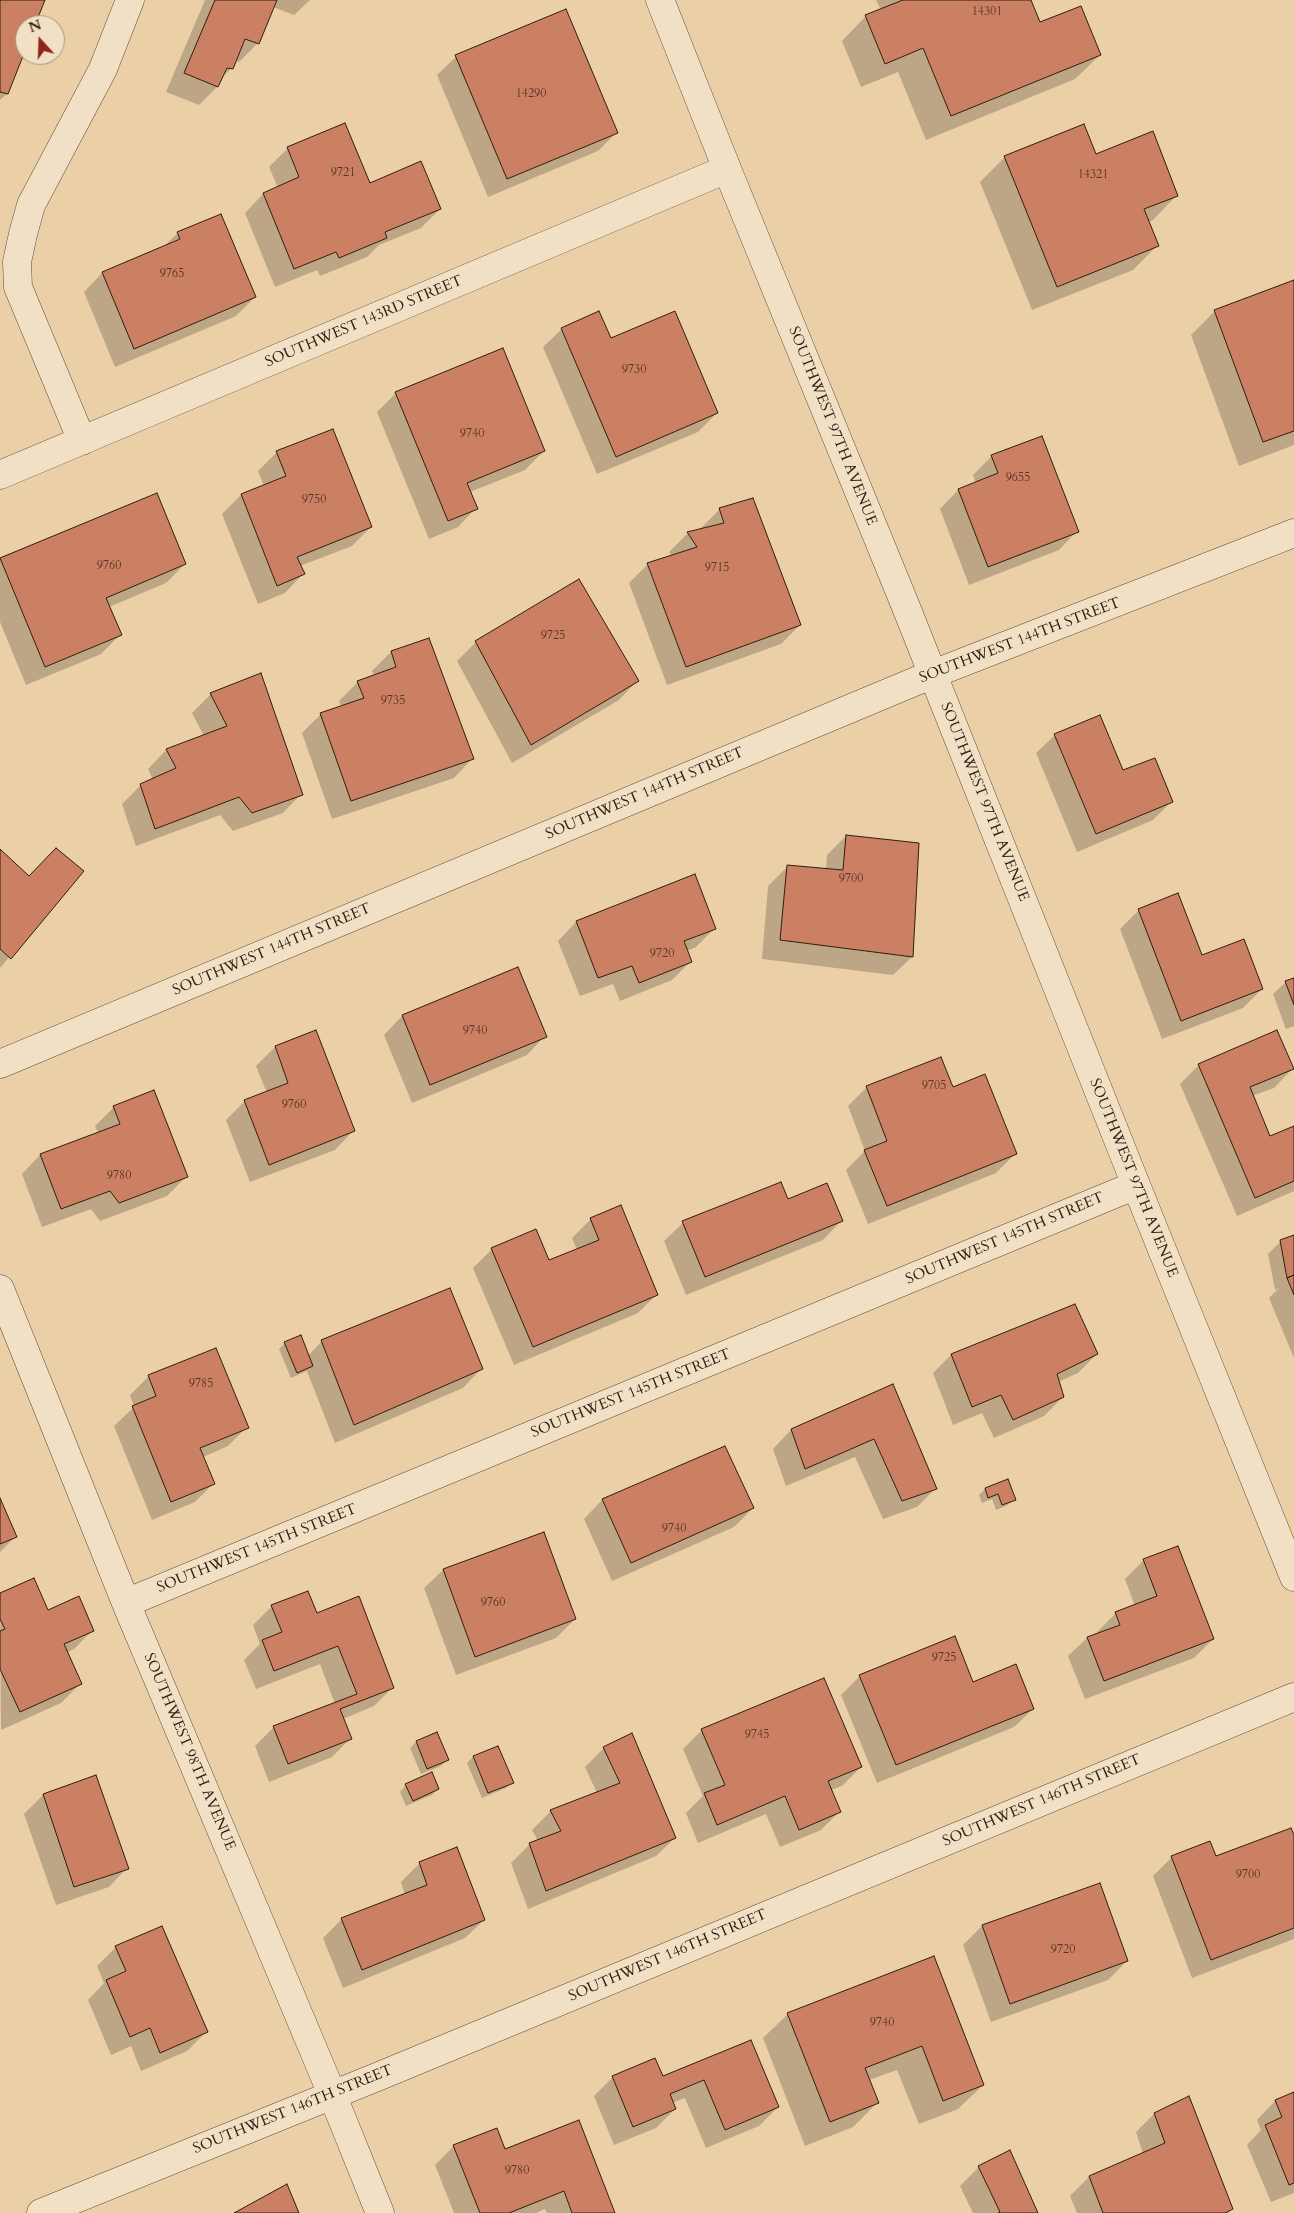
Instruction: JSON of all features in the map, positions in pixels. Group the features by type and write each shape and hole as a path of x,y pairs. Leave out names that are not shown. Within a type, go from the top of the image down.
{"street":[{"path":"82,441 18,287 17,262 22,234 32,205 103,69 130,0"},
{"name":"SOUTHWEST 97TH AVENUE","path":"660,0 933,674 1294,1577"},
{"name":"SOUTHWEST 143RD STREET","path":"0,476 727,169"},
{"name":"SOUTHWEST 144TH STREET","path":"0,1064 933,674 1294,533"},
{"name":"SOUTHWEST 145TH STREET","path":"126,1603 1136,1185"},
{"name":"SOUTHWEST 98TH AVENUE","path":"0,1289 126,1603 380,2213"},
{"name":"SOUTHWEST 146TH STREET","path":"41,2213 1294,1697"}],"building":[{"path":"0,0 45,0 39,15 15,15 15,65 19,65 8,94 0,92"},
{"path":"215,0 277,0 259,44 245,39 233,69 227,68 218,87 184,73"},
{"path":"903,0 1031,0 1040,22 1081,6 1101,55 951,116 923,48 885,64 865,15"},
{"path":"566,9 618,133 507,179 455,55"},
{"path":"345,123 370,183 421,161 441,209 385,232 387,238 339,258 336,252 294,269 263,193 299,177 287,147"},
{"path":"1084,124 1096,154 1153,131 1178,196 1144,209 1159,246 1057,287 1004,156"},
{"path":"221,214 256,297 134,349 102,272 180,239 177,232"},
{"path":"1294,280 1294,431 1263,442 1214,310"},
{"path":"599,311 611,338 675,311 718,413 616,457 561,328"},
{"path":"503,348 545,451 467,483 478,509 448,521 395,392"},
{"path":"333,429 372,527 297,557 305,574 277,586 241,494 286,476 276,451"},
{"path":"1042,436 1079,532 988,567 958,489 998,473 991,455"},
{"path":"157,493 186,564 106,598 122,635 45,667 0,558"},
{"path":"753,498 801,625 686,667 647,563 697,547 687,532 724,523 719,508"},
{"path":"579,579 639,681 531,745 475,641"},
{"path":"429,638 474,759 351,801 320,713 364,698 357,681 396,667 391,651"},
{"path":"261,673 303,795 252,813 239,797 155,829 140,784 176,768 166,749 227,726 210,693"},
{"path":"1100,715 1123,770 1155,758 1173,802 1096,834 1054,734"},
{"path":"846,835 919,843 913,957 780,940 787,865 843,870"},
{"path":"56,848 84,871 11,959 0,949 0,849 29,876"},
{"path":"695,874 716,929 684,941 692,962 639,983 632,966 598,978 576,921"},
{"path":"1178,893 1202,955 1244,939 1263,989 1181,1021 1138,909"},
{"path":"518,967 547,1037 430,1085 402,1015"},
{"path":"1294,978 1294,1005 1285,981"},
{"path":"316,1030 355,1131 269,1165 244,1100 288,1083 275,1046"},
{"path":"1277,1030 1294,1069 1250,1087 1270,1136 1294,1126 1294,1181 1255,1198 1198,1064"},
{"path":"941,1057 953,1087 985,1074 1017,1154 887,1206 864,1150 887,1141 866,1086"},
{"path":"154,1090 188,1177 119,1203 110,1191 61,1209 40,1154 120,1124 113,1106"},
{"path":"781,1182 788,1199 827,1183 843,1221 705,1277 682,1221"},
{"path":"621,1205 658,1295 533,1347 491,1248 536,1229 549,1260 599,1240 590,1218"},
{"path":"1294,1235 1294,1275 1287,1278 1280,1240"},
{"path":"1294,1275 1294,1295 1287,1278"},
{"path":"450,1288 483,1369 354,1425 321,1340"},
{"path":"1075,1304 1098,1354 1057,1374 1064,1397 1013,1420 1001,1395 972,1407 951,1354"},
{"path":"301,1335 313,1366 297,1373 284,1342"},
{"path":"216,1348 249,1428 200,1448 215,1484 171,1502 132,1406 156,1396 148,1375"},
{"path":"893,1384 937,1489 902,1501 874,1439 805,1469 791,1429"},
{"path":"725,1446 754,1508 631,1563 602,1499"},
{"path":"1008,1479 1016,1500 1002,1505 998,1494 988,1498 985,1488"},
{"path":"0,1498 17,1537 0,1544"},
{"path":"544,1532 576,1619 475,1657 443,1569"},
{"path":"1178,1546 1214,1639 1104,1681 1087,1637 1120,1625 1115,1612 1157,1596 1143,1559"},
{"path":"34,1578 48,1610 79,1596 94,1631 64,1644 82,1684 20,1712 0,1669 0,1631 5,1629 0,1619 0,1593"},
{"path":"308,1591 317,1613 359,1596 394,1688 340,1709 352,1739 288,1764 273,1726 357,1694 338,1646 274,1671 262,1640 282,1632 271,1605"},
{"path":"955,1636 973,1682 1016,1664 1034,1709 896,1765 859,1675"},
{"path":"824,1678 862,1767 828,1781 841,1812 799,1830 785,1796 717,1825 704,1793 725,1785 701,1729"},
{"path":"437,1732 449,1760 427,1769 416,1741"},
{"path":"632,1733 676,1838 546,1891 529,1843 561,1831 550,1810 620,1783 603,1747"},
{"path":"498,1746 514,1783 488,1793 473,1756"},
{"path":"432,1772 439,1789 413,1801 405,1784"},
{"path":"96,1775 129,1869 74,1887 43,1794"},
{"path":"1291,1828 1294,1835 1294,1928 1211,1960 1171,1856 1210,1841 1216,1856"},
{"path":"457,1847 485,1920 362,1970 341,1918 427,1885 419,1862"},
{"path":"1100,1883 1128,1961 1010,2004 982,1925"},
{"path":"162,1926 208,2032 160,2053 150,2028 130,2037 106,1980 126,1971 115,1946"},
{"path":"934,1956 984,2085 943,2101 922,2046 865,2068 879,2103 830,2122 787,2013"},
{"path":"751,2040 779,2107 725,2130 704,2080 670,2094 676,2109 633,2127 612,2076 655,2058 663,2076"},
{"path":"1294,2092 1294,2183 1289,2185 1265,2125 1282,2117 1275,2100"},
{"path":"1189,2096 1233,2209 1225,2213 1103,2213 1089,2176 1165,2143 1154,2113"},
{"path":"579,2120 615,2213 572,2213 564,2191 509,2213 480,2213 453,2145 497,2128 505,2149"},
{"path":"1010,2150 1038,2213 998,2213 1000,2212 978,2166"},
{"path":"287,2184 299,2213 234,2213"}]}
